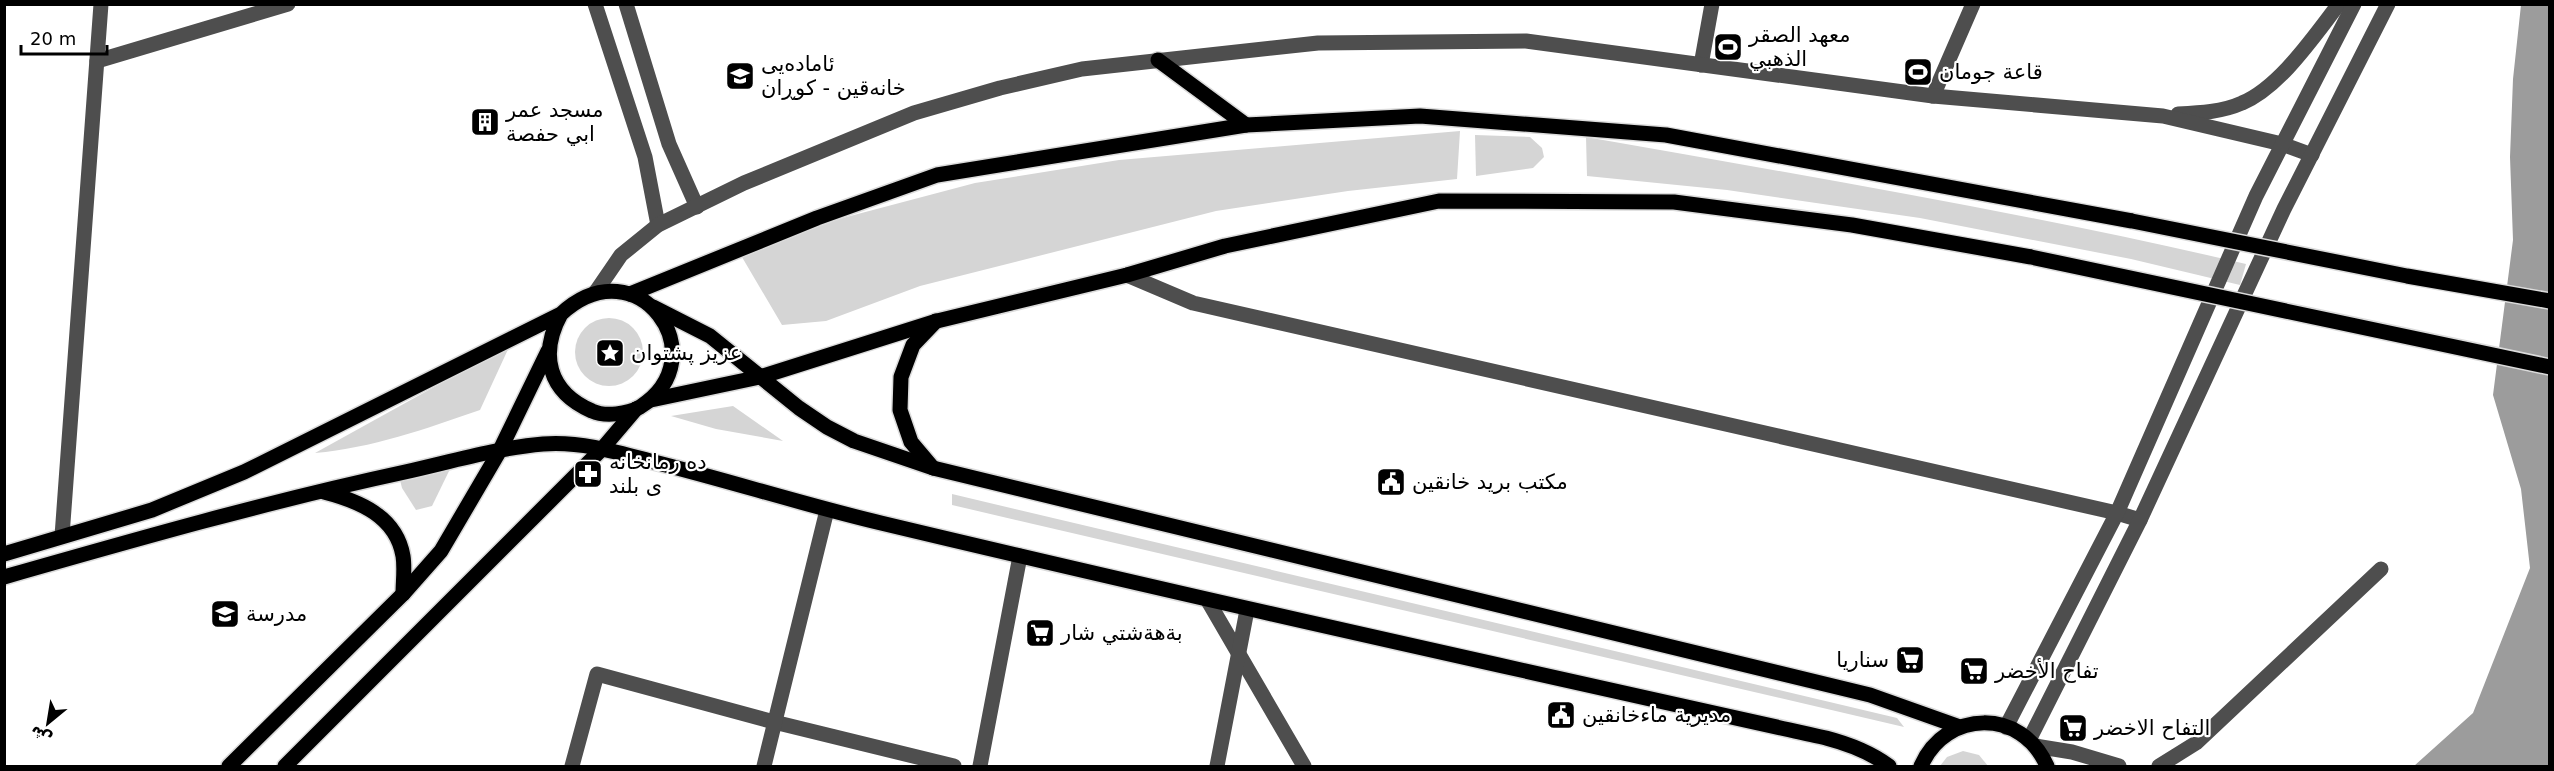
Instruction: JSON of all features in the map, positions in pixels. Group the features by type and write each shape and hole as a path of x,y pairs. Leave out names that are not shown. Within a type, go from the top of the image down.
{"main road":[{"path":"1158,60 1246,125"},
{"path":"630,294 817,218 937,175 1246,125 1420,116 1666,135 2132,221 2407,276 2550,301"},
{"path":"548,351 551,371 561,390 576,404 595,413 616,414 636,409 651,400 760,377 936,321 1127,275 1225,246 1439,201 1674,202 1852,225 2031,257 2550,367"},
{"path":"4,554 152,510 244,472 561,314 576,301 595,293 612,290 630,294 710,336 827,428 854,441 933,468 1850,690 1901,704 1960,727"},
{"path":"651,400 664,384 672,365 672,343 666,324 653,307"},
{"path":"229,766 403,594 441,551 499,452 548,351 552,331 561,314"},
{"path":"933,468 911,442 900,410 900,399 901,376 913,345 936,321"},
{"path":"285,766 602,449 636,409"},
{"path":"4,577 154,534 321,492 499,452 542,444 579,444 683,469 827,510 1208,601 1826,738 1853,746 1889,766"},
{"path":"321,492 354,500 373,511 388,524 399,540 404,559 403,594"},
{"path":"1921,766 1927,754 1941,738 1960,727 1991,723 2006,726 2032,743 2047,766"}],"street":[{"path":"62,536 101,4"},
{"path":"97,62 288,4"},
{"path":"595,4 645,157 658,225"},
{"path":"626,4 669,144 697,207"},
{"path":"1701,65 1712,4"},
{"path":"1933,96 1973,4"},
{"path":"2163,116 2220,110 2243,103 2261,92 2279,76 2339,4"},
{"path":"2006,726 2117,513 2256,196 2354,4"},
{"path":"2119,766 2032,743 2140,520 2284,209 2388,4"},
{"path":"595,293 621,255 658,225 764,174 914,113 1000,88 1082,69 1318,44 1462,40 1526,41 1933,96 2163,116 2282,144 2312,155"},
{"path":"1127,275 1193,303 2140,520"},
{"path":"764,766 827,510"},
{"path":"980,766 1020,556"},
{"path":"2159,766 2196,742 2381,570"},
{"path":"1208,601 1304,766"},
{"path":"1217,766 1247,610"},
{"path":"572,766 597,674 774,722 954,766"}],"shaded area":[{"path":"2521,5 2549,5 2549,766 2414,766 2473,713 2530,568 2521,489 2493,395 2513,240 2510,157 2513,79"},
{"path":"1460,131 1457,179 1348,191 1216,211 920,286 826,321 782,325 739,252 786,233 975,183 1119,160"},
{"path":"1475,135 1530,137 1542,148 1544,157 1533,168 1476,176"},
{"path":"1586,137 1999,212 2246,264 2240,285 2131,259 1920,218 1727,190 1587,176"},
{"path":"602,318 616,318 628,323 638,333 643,352 638,371 628,381 616,386 602,386 590,381 580,371 575,359 575,345 580,333 590,323"},
{"path":"510,345 480,410 378,442 315,453"},
{"path":"733,406 783,441 716,429 671,416"},
{"path":"451,467 432,506 416,510 402,488 400,480"},
{"path":"952,494 1897,718 1904,727 952,505"},
{"path":"1963,751 1979,755 1988,766 1940,766 1947,757"}],"place":[{"name":"معهد الصقر الذهبي","path":"1728,47"},
{"name":"قاعة جومان","path":"1918,72"},
{"name":"ئامادەیی خانەقین - کوڕان","path":"740,76"},
{"name":"مسجد عمر ابي حفصة","path":"485,122"},
{"name":"عزيز پشتوان","path":"610,353"},
{"name":"ده رمانخانه ى بلند","path":"588,474"},
{"name":"مكتب بريد خانقين","path":"1391,482"},
{"name":"مدرسة","path":"225,614"},
{"name":"بةهةشتي شار","path":"1040,633"},
{"name":"سناريا","path":"1910,660"},
{"name":"تفاح الأخضر","path":"1974,671"},
{"name":"مديرية ماءخانقين","path":"1561,715"},
{"name":"التفاح الاخضر","path":"2073,728"}]}
